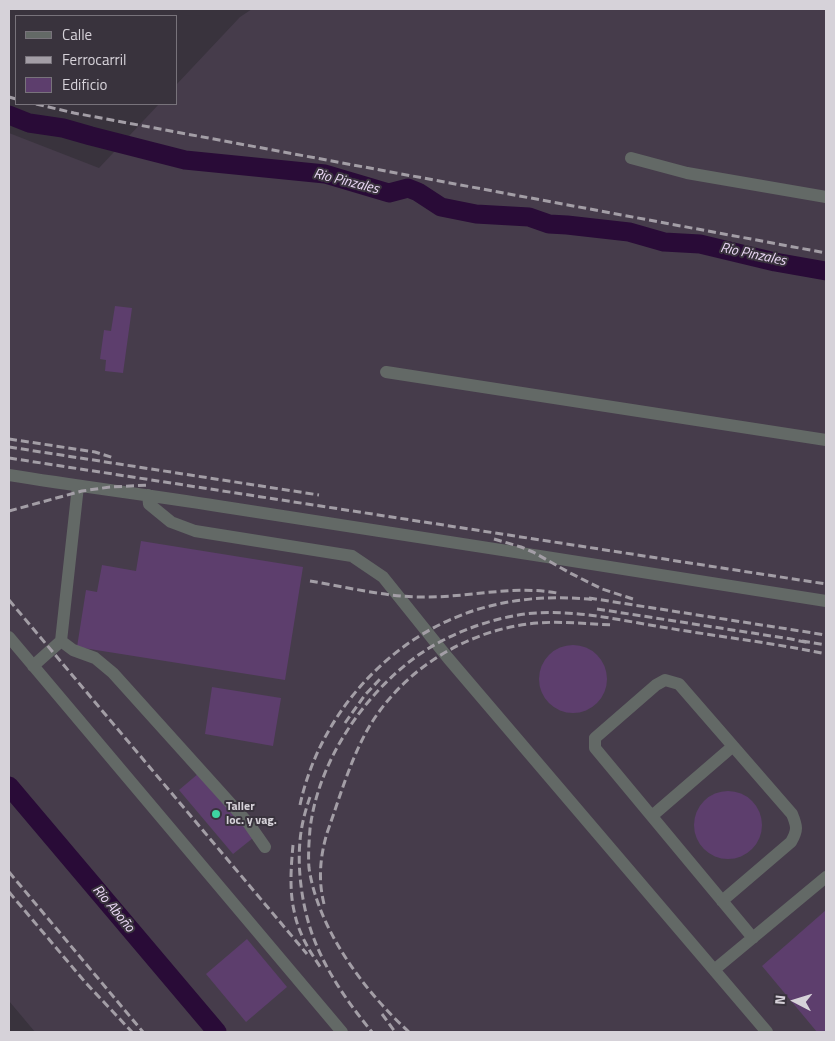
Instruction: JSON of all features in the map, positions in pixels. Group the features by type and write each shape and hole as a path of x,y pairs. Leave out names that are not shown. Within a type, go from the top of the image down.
{"lane":[{"path":"631,158 687,173 826,197"},
{"path":"386,372 826,440"},
{"path":"9,474 826,601"},
{"path":"33,666 61,641 78,486"},
{"path":"148,495 149,504 171,522 195,531 352,556 383,577 448,658 767,1032"},
{"path":"9,637 342,1032"},
{"path":"61,641 73,650 95,658 113,673 242,817 265,847"},
{"path":"722,901 791,842 796,834 796,824 792,814 679,684 665,680 656,685 595,738 595,748 652,816 722,901 753,938"},
{"path":"652,816 732,747"},
{"path":"714,970 826,877"}],"shaded area":[{"path":"252,9 826,9 826,1032 35,1032 9,1001 9,133 99,168 158,105 178,105 178,83 240,17"}],"building":[{"path":"115,306 132,308 123,373 105,371 106,360 100,359 104,330 111,331"},
{"path":"141,541 303,567 285,680 77,647 86,590 97,592 102,565 136,571"},
{"path":"573,645 586,648 597,655 604,666 607,679 604,692 597,703 586,710 573,713 560,710 549,703 542,692 539,679 542,666 549,655 560,648"},
{"path":"212,687 281,698 273,746 205,734"},
{"name":"Taller loc. y vag.","path":"199,773 253,838 233,854 179,790"},
{"path":"728,791 741,794 752,801 759,812 762,825 759,838 752,849 741,856 728,859 715,856 704,849 697,838 694,825 697,812 704,801 715,794"},
{"path":"826,910 826,1032 817,1032 762,966"},
{"path":"247,939 287,987 246,1022 206,974"}],"waterway":[{"name":"Rio Pinzales","path":"9,115 29,123 63,128 185,160 325,174 389,193 408,188 418,192 441,207 476,214 529,217 549,224 629,232 664,242 700,244 775,262 826,271"},
{"name":"Rio Aboño","path":"9,786 217,1032"}],"railway":[{"path":"9,97 15,99"},
{"path":"40,105 74,113 826,253"},
{"path":"9,439 95,452 114,458"},
{"path":"9,447 319,495"},
{"path":"9,458 826,584"},
{"path":"9,511 82,491 110,487 150,485"},
{"path":"494,539 533,552 602,589 636,600"},
{"path":"310,581 383,594 413,597 525,590 557,593"},
{"path":"300,805 310,770 325,737 344,707 367,679 394,654 423,634 456,617 490,606 543,598 596,600"},
{"path":"589,598 826,635"},
{"path":"9,600 307,954"},
{"path":"597,609 809,643"},
{"path":"409,1032 376,998 346,958 322,914 309,868 310,829 322,779 346,732 362,710 397,672 427,649 472,627 508,617 548,613 588,615 826,654"},
{"path":"324,904 320,877 323,851 341,792 356,752 369,727 383,706 400,687 441,655 487,633 537,623 565,622 613,625"},
{"path":"802,641 826,645"},
{"path":"345,723 365,695 381,678"},
{"path":"310,797 302,825 299,853 300,878 307,916 319,952 332,976 372,1032"},
{"path":"293,845 291,889 295,915 305,943 321,968"},
{"path":"9,872 143,1032"},
{"path":"9,892 85,982 132,1032"},
{"path":"382,1014 395,1032"}],"place":[{"name":"Taller loc. y vag.","path":"216,814"}]}
